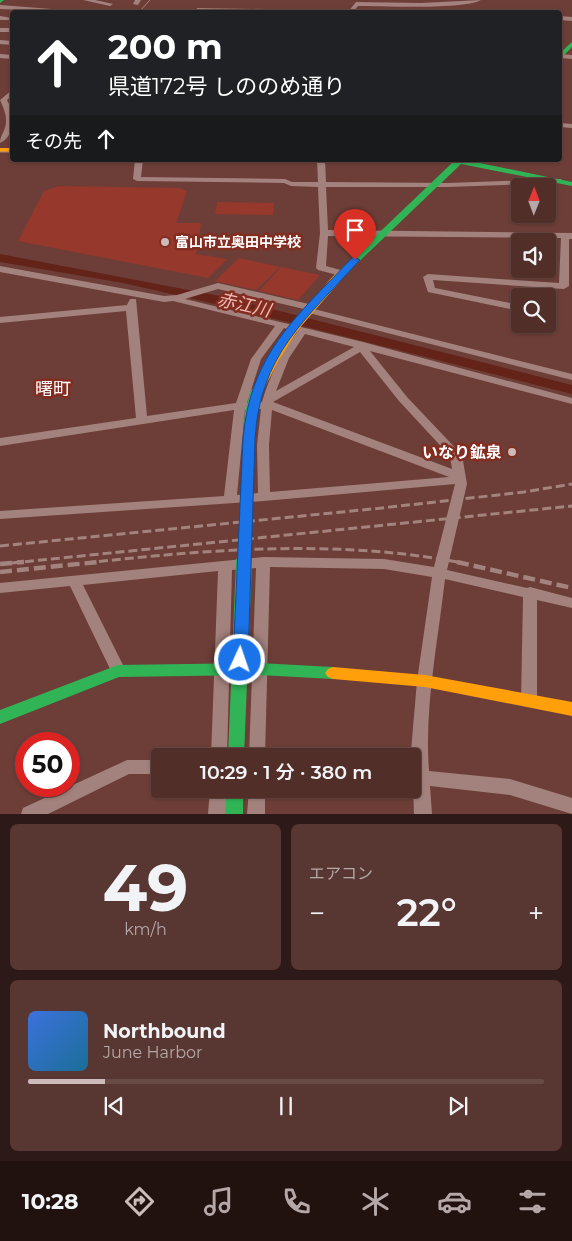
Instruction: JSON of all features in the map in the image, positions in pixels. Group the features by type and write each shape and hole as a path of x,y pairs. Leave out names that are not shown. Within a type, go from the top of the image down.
{"main road":[{"path":"563,56 572,44"},
{"path":"236,748 249,439 251,413 256,394 271,359 293,327 341,273 432,185 459,162"},
{"path":"465,162 572,184"},
{"path":"0,717 118,671 259,669 425,681 572,709"},
{"path":"234,814 235,798"}],"street":[{"path":"86,0 110,4"},
{"path":"420,0 426,5"},
{"path":"352,10 356,4 426,5 478,0"},
{"path":"0,7 39,10"},
{"path":"199,10 243,10"},
{"path":"0,56 10,57"},
{"path":"0,62 10,57"},
{"path":"10,94 3,100 10,109"},
{"path":"0,141 9,130 10,124"},
{"path":"139,162 137,179 285,181 291,184 432,185 558,181"},
{"path":"321,162 324,233 320,268 341,273"},
{"path":"324,233 569,236 568,286 428,277 432,290 511,306"},
{"path":"0,269 164,299 178,298 208,287 218,286 572,377"},
{"path":"539,288 540,284"},
{"path":"136,293 131,308 142,421"},
{"path":"178,298 572,401"},
{"path":"0,320 131,308"},
{"path":"264,497 262,424 266,403 293,327"},
{"path":"230,499 243,393 257,358 293,327"},
{"path":"0,442 266,403 360,346"},
{"path":"360,346 403,399 456,455 461,484 439,573 425,681 419,748"},
{"path":"266,403 459,476"},
{"path":"0,515 264,497 451,481 459,476"},
{"path":"257,748 263,562"},
{"path":"0,588 263,562 384,564 439,573 572,603"},
{"path":"219,748 225,565"},
{"path":"74,581 118,671"},
{"path":"529,701 530,592"},
{"path":"30,814 127,767 151,767"},
{"path":"421,778 510,787 572,806"},
{"path":"217,814 218,798"},
{"path":"256,798 256,814"},
{"path":"420,798 423,814"}],"shaded area":[{"path":"59,186 180,188 187,191 176,223 201,223 196,254 227,259 208,278 18,241 44,191"},
{"path":"217,202 274,203 273,215 215,214"},
{"path":"239,258 280,267 256,290 215,281"},
{"path":"281,267 320,275 298,300 259,291"}],"water":[{"name":"赤江川","path":"0,254 220,296 572,385 572,394 215,304 123,283 0,262"}],"tram line":[{"path":"141,10 150,0"},
{"path":"0,152 10,152"}],"railway":[{"path":"0,546 382,508 524,492 572,484"},
{"path":"12,563 572,506"},
{"path":"86,563 180,554 275,549 369,551 458,562"},
{"path":"12,563 24,562"},
{"path":"0,572 98,562"},
{"path":"458,562 463,563"},
{"path":"458,562 572,588"},
{"path":"0,564 12,563"}],"traffic: fast":[{"path":"562,55 572,44"},
{"path":"343,272 458,162"},
{"path":"464,162 572,184"},
{"path":"236,748 249,439 251,413 256,394"},
{"path":"0,717 118,671 259,669 333,673"},
{"path":"234,814 235,798"}],"traffic: slow":[{"path":"0,150 10,150"},
{"path":"256,394 283,344 305,314 343,272"},
{"path":"333,673 425,681 572,709"}],"place":[{"name":"富山市立奥田中学校","path":"165,242"},
{"name":"いなり鉱泉","path":"512,452"}],"district":[{"name":"曙町","path":"53,389"}],"route":[{"path":"240,660 249,439 251,413 256,394 263,373 292,327 355,260"}]}
